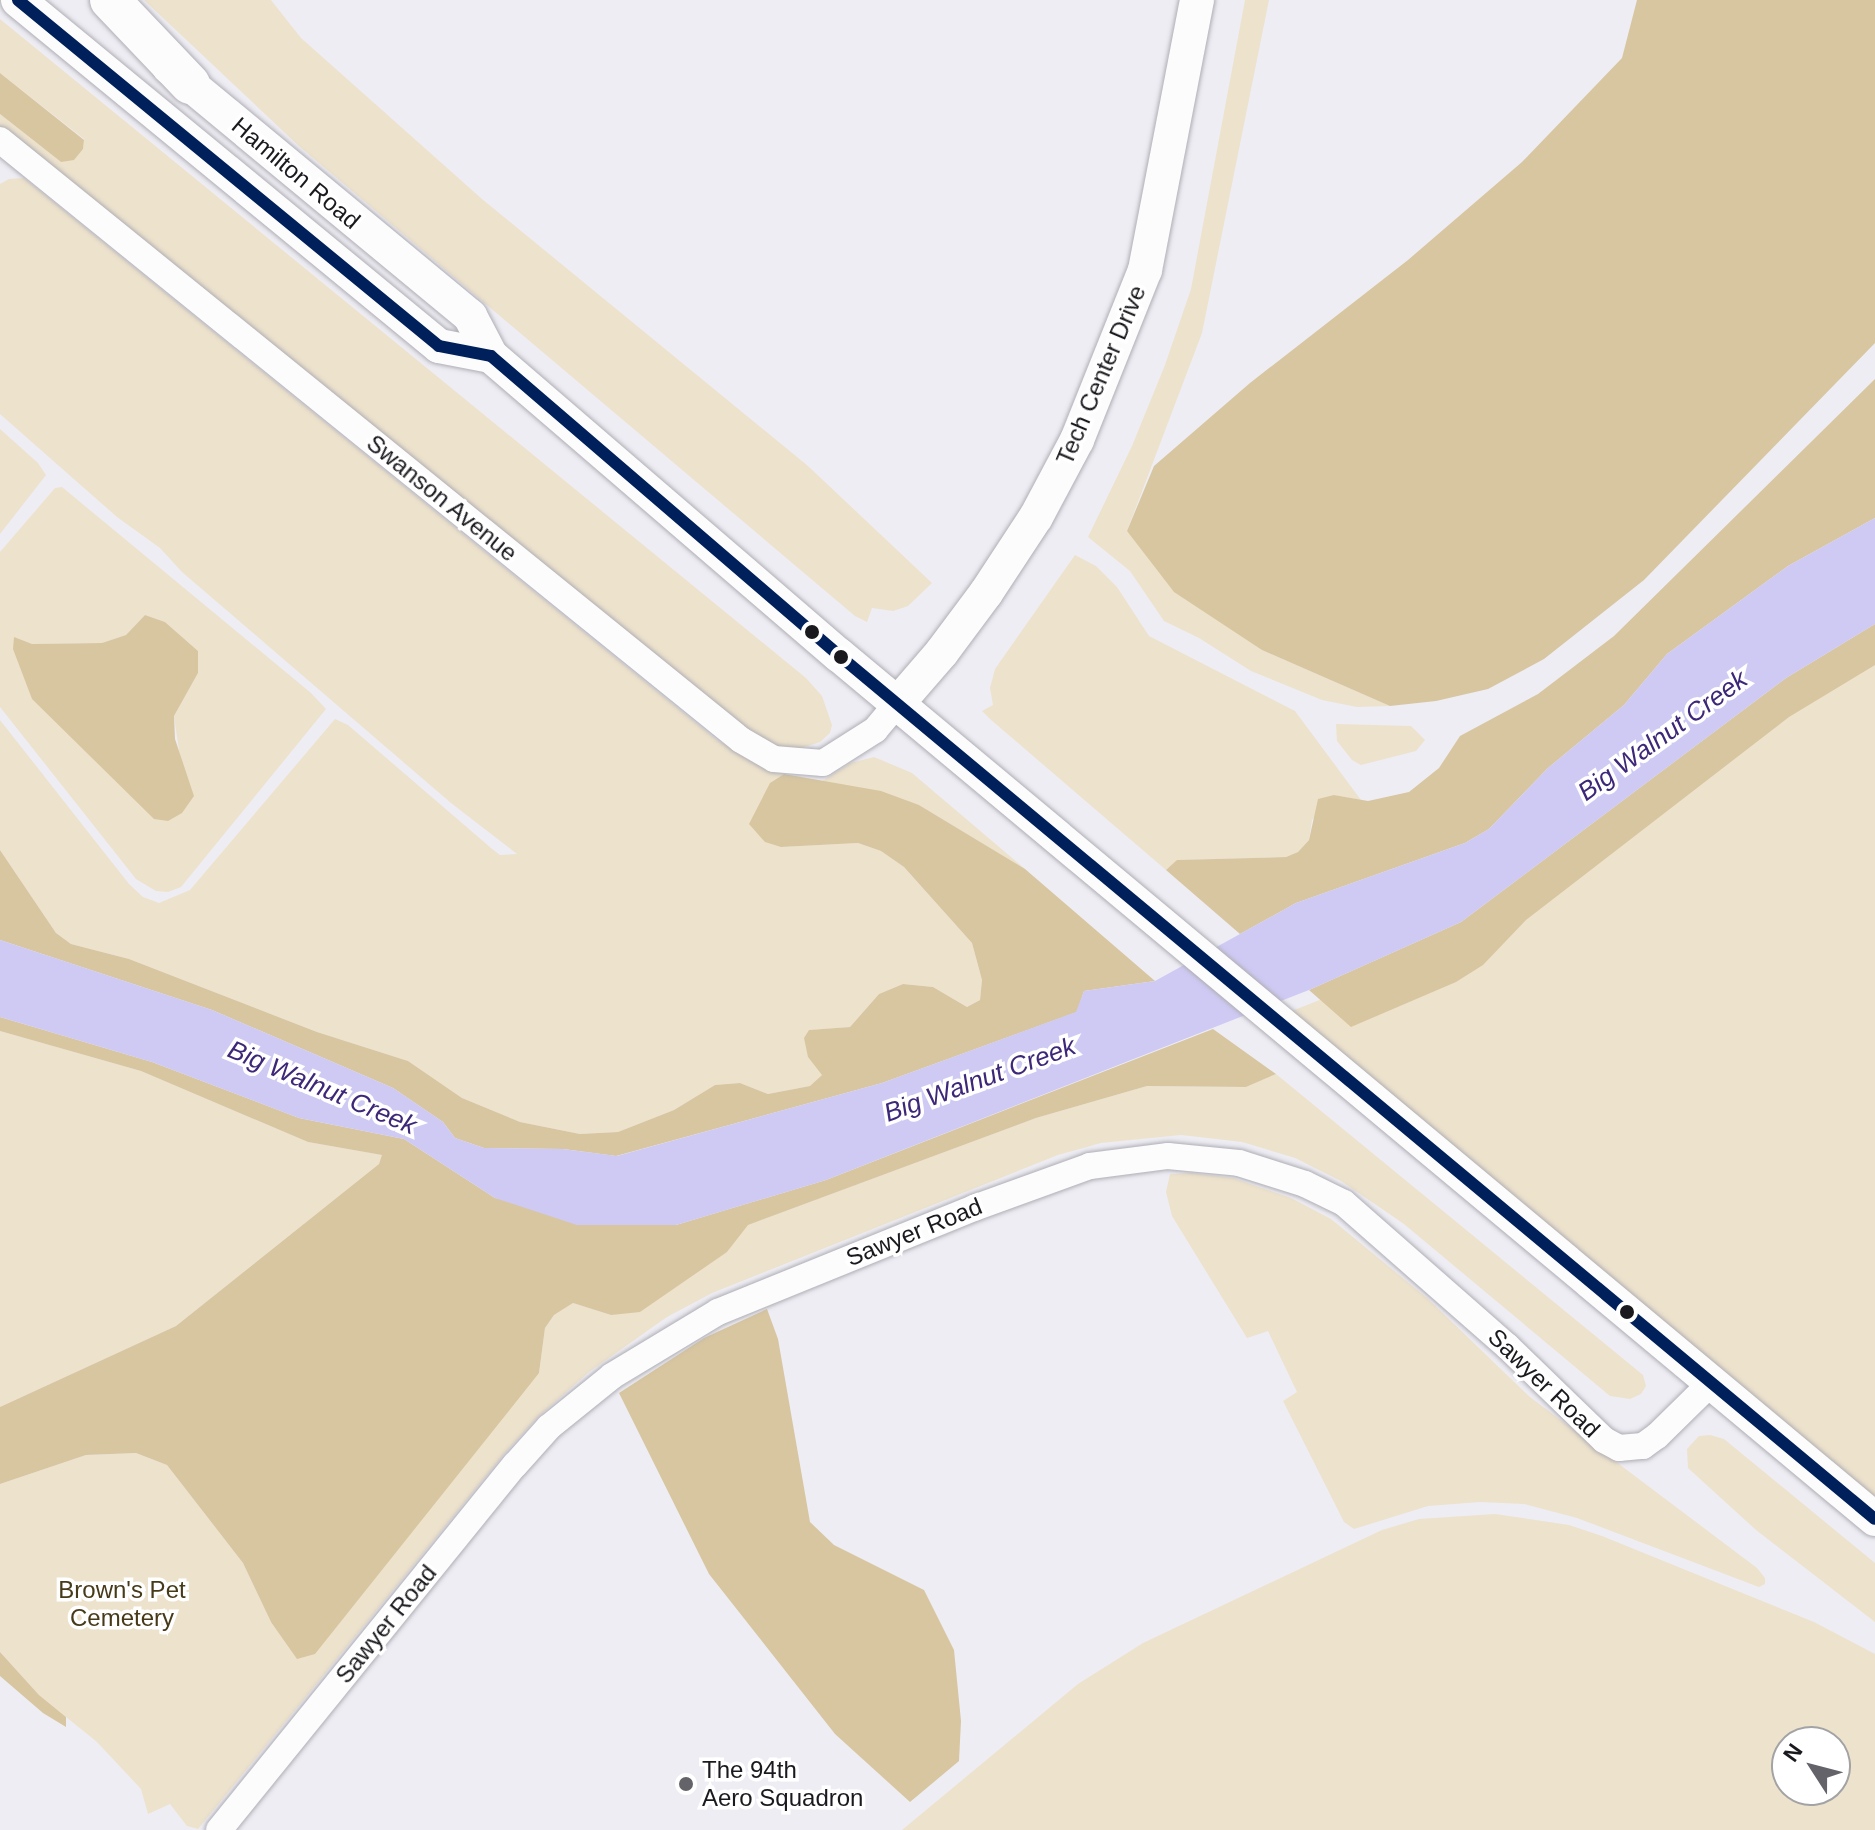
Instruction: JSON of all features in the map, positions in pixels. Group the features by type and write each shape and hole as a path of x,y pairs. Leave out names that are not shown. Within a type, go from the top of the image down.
{"highway":[{"path":"110,0 190,84"}],"main road":[{"name":"Hamilton Road","path":"18,0 439,346 491,356"},
{"name":"Hamilton Road","path":"89,0 470,316 491,356 898,703 1875,1519"},
{"name":"Tech Center Drive","path":"898,703 942,652 986,593 1036,517 1077,440 1145,270 1197,0"}],"street":[{"name":"Swanson Avenue","path":"5,154 741,740 774,759 823,763 875,730 898,703"},
{"name":"Sawyer Road","path":"219,1830 515,1465 549,1427 602,1383 650,1350 718,1312 1077,1170 1130,1159 1206,1158 1271,1172 1344,1203 1507,1346 1604,1440 1619,1448 1643,1446 1711,1383"}],"green space":[{"path":"144,0 271,0 301,38 482,199 808,466 932,583 908,606 893,611 872,608 867,622 855,616 300,147"},
{"path":"1245,0 1269,0 1202,333 1127,531 1262,650 1390,706 1357,707 1322,700 1251,671 1199,638 1164,621 1130,571 1088,537 1132,446 1191,289"},
{"path":"0,19 806,678 822,696 832,725 830,733 820,742 801,748 775,748 755,739 0,129 0,114 61,162 83,149 84,139 0,73"},
{"path":"24,178 717,740 754,763 784,774 770,783 781,847 858,843 881,851 904,867 972,943 982,980 980,1000 967,1007 933,987 903,984 879,994 850,1027 809,1030 822,1075 810,1086 768,1094 740,1083 715,1085 674,1110 618,1132 580,1134 520,1122 462,1098 408,1061 317,1032 129,959 71,944 56,933 0,850 0,720 129,884 143,897 159,903 190,890 335,719 348,725 500,855 517,854 451,803 182,572 160,548 117,517 0,414 0,184 9,179"},
{"path":"0,429 38,463 46,475 0,534"},
{"path":"62,487 311,693 326,709 181,887 168,892 156,891 136,879 0,707 0,552 55,488","holes":["145,615 165,622 198,651 198,673 174,716 181,764 32,699 24,673 32,644 102,643 126,635"]},
{"path":"1075,555 1096,566 1117,587 1149,636 1295,711 1361,800 1334,795 1312,820 1309,840 1298,852 1286,857 1178,860 1166,870 982,711 993,705 990,688 995,669"},
{"path":"1875,650 1875,1519 1274,1018 1459,945"},
{"path":"1336,724 1411,726 1425,740 1416,751 1361,765 1352,760 1337,741"},
{"path":"874,757 912,773 1025,869 919,805 822,781 851,763"},
{"path":"0,1031 141,1071 308,1142 383,1155 379,1164 176,1326 0,1407"},
{"name":"Brown's Pet Cemetery","path":"1276,1074 1643,1375 1646,1386 1641,1394 1630,1399 1610,1396 1404,1224 1341,1181 1295,1158 1242,1142 1181,1135 1101,1143 1058,1155 712,1293 667,1317 589,1372 537,1418 505,1453 198,1829 187,1826 170,1804 148,1814 141,1789 97,1742 39,1695 0,1652 0,1484 86,1455 136,1453 167,1465 243,1563 271,1622 539,1373 545,1328 554,1315 573,1303 611,1315 727,1252 747,1225 1036,1118 1147,1086 1246,1087"},
{"path":"1170,1174 1233,1178 1291,1198 1331,1219 1427,1298 1530,1397 1757,1568 1765,1578 1765,1584 1759,1587 1577,1518 1524,1504 1480,1502 1428,1506 1354,1529 1344,1522 1283,1401 1297,1392 1268,1331 1247,1338 1172,1216 1166,1192"},
{"path":"1699,1436 1724,1439 1875,1563 1875,1622 1756,1530 1688,1468 1687,1449"},
{"path":"1495,1514 1569,1525 1814,1622 1875,1654 1875,1830 902,1830 1078,1684 1143,1643 1382,1530 1419,1519"}],"shaded area":[{"path":"1637,0 1875,0 1875,343 1644,580 1544,659 1488,689 1436,701 1390,706 1262,650 1174,592 1127,531 1154,466 1250,383 1408,260 1522,162 1622,58"},
{"path":"0,73 84,140 83,149 74,160 61,162 0,114"},
{"path":"1875,379 1875,518 1788,566 1667,654 1624,705 1548,768 1489,829 1465,843 1296,903 1240,934 1166,870 1177,860 1286,857 1298,852 1309,840 1318,799 1334,795 1368,801 1409,792 1439,768 1460,736 1538,694 1614,636"},
{"path":"145,615 165,622 198,651 198,673 174,716 175,739 194,796 182,813 168,821 154,819 32,699 13,649 14,637 32,644 102,643 126,635"},
{"path":"1875,624 1875,665 1789,717 1526,920 1483,965 1456,982 1351,1027 1309,990 1461,922 1786,678"},
{"path":"784,774 881,791 919,805 1025,869 1155,981 1084,991 1077,1012 882,1083 616,1156 563,1149 484,1148 455,1138 443,1122 393,1088 212,1010 0,940 0,850 56,933 71,944 129,959 317,1032 408,1061 462,1098 520,1122 580,1134 618,1132 674,1110 715,1085 740,1083 768,1094 810,1086 822,1075 808,1057 804,1038 809,1030 850,1027 879,994 903,984 933,987 967,1007 980,1000 982,980 972,943 904,867 881,851 858,843 781,847 765,842 749,824 770,783"},
{"path":"0,1017 152,1062 299,1118 404,1139 495,1198 676,1225 826,1180 1213,1029 1276,1074 1246,1087 1147,1086 1036,1118 748,1225 727,1252 640,1312 611,1315 573,1303 554,1315 545,1328 539,1373 315,1654 297,1659 271,1622 243,1563 167,1465 136,1453 86,1455 0,1484 0,1407 176,1326 379,1164 382,1155 308,1142 141,1071 0,1031"},
{"path":"767,1309 778,1339 810,1522 834,1545 924,1590 954,1650 961,1721 959,1761 910,1802 835,1734 709,1574 619,1393 704,1338"},
{"path":"0,1652 39,1695 66,1717 66,1727 43,1713 0,1676"}],"water":[{"name":"Big Walnut Creek","path":"1875,518 1875,624 1786,678 1461,922 1309,990 826,1180 676,1225 577,1225 495,1198 404,1139 299,1118 152,1062 0,1017 0,940 212,1010 393,1088 443,1122 455,1138 484,1148 563,1149 617,1156 882,1083 1076,1012 1084,991 1155,981 1296,903 1465,843 1489,829 1548,768 1624,705 1667,654 1788,566"}],"transit line":[{"path":"18,0 439,346 491,356 847,662 1875,1519"}],"place":[{"name":"The 94th Aero Squadron","path":"686,1784"}]}
